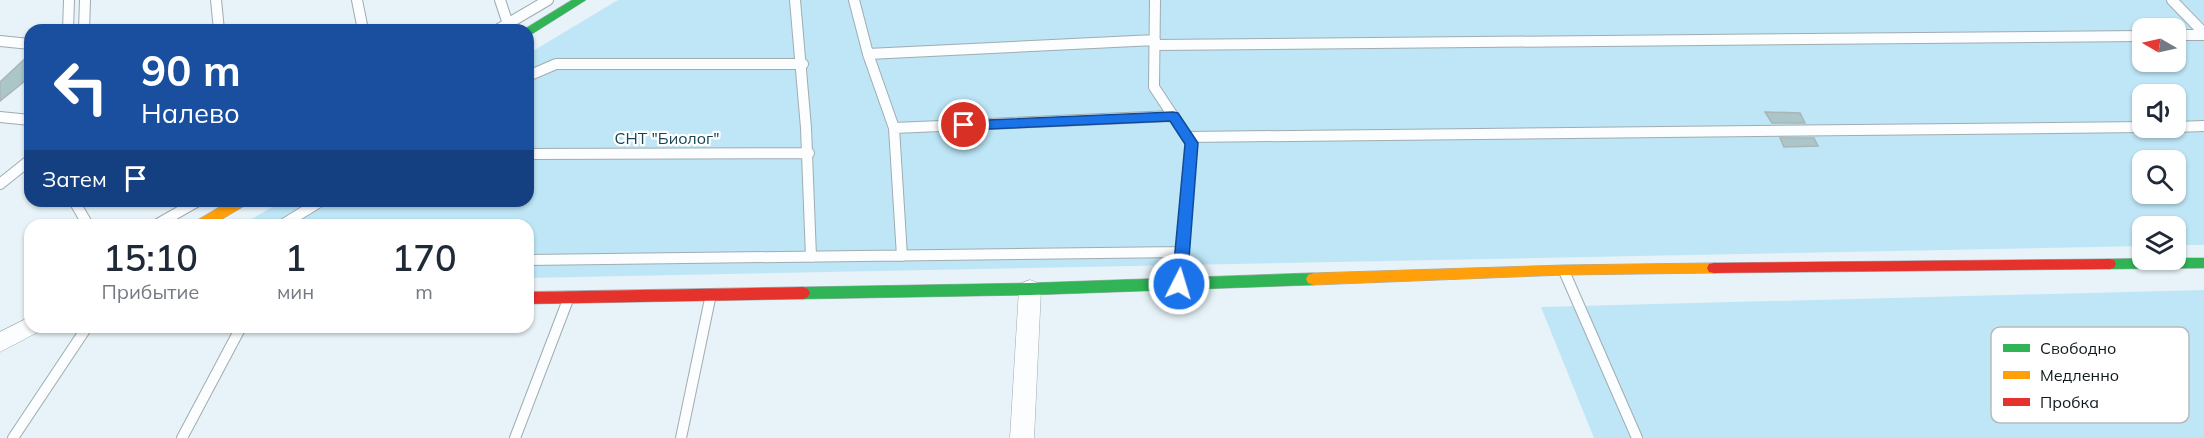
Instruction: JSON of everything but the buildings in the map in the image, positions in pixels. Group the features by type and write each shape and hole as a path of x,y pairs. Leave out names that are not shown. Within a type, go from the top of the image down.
{"street":[{"path":"534,27 580,0"},
{"path":"211,219 231,207"},
{"path":"534,298 1030,290 1564,270 2204,263"},
{"path":"1022,438 1030,290"},
{"path":"0,343 24,329"}],"lane":[{"path":"68,24 69,0"},
{"path":"84,24 85,0"},
{"path":"216,0 218,24"},
{"path":"357,0 362,24"},
{"path":"500,0 508,24 548,0"},
{"path":"795,0 803,64 809,153 811,257"},
{"path":"854,0 868,54 894,128 902,256"},
{"path":"1155,0 1154,87 1191,143 1179,284"},
{"path":"2172,0 2204,34"},
{"path":"2186,35 2204,34"},
{"path":"868,54 1155,43 2132,36"},
{"path":"0,41 24,43"},
{"path":"534,73 556,64 803,64"},
{"path":"894,128 1173,116"},
{"path":"0,117 24,119"},
{"path":"2186,127 2204,126"},
{"path":"1187,136 2132,127"},
{"path":"534,154 809,153"},
{"path":"0,184 24,165"},
{"path":"166,219 188,207"},
{"path":"292,219 311,207"},
{"path":"534,260 1182,252"},
{"path":"1564,270 1637,438"},
{"path":"681,438 711,294"},
{"path":"515,438 569,297"},
{"path":"13,438 83,333"},
{"path":"182,438 238,333"}],"green space":[{"name":"СНТ \"Биолог\"","path":"618,0 2204,0 2204,245 2186,245 2186,216 2132,216 2132,246 534,278 534,219 252,219 272,207 534,207 534,50"},
{"path":"2204,290 2204,438 1594,438 1541,307"}],"traffic: fast":[{"path":"534,27 580,0"},
{"path":"2109,264 2204,263"},
{"path":"803,293 1030,289 1313,279"}],"traffic: slow":[{"path":"211,219 231,207"},
{"path":"1313,279 1564,270 1714,268"}],"traffic: jam":[{"path":"1714,268 2109,264"},
{"path":"534,298 803,293"}],"route":[{"path":"964,125 1173,116 1191,143 1179,284"}]}
